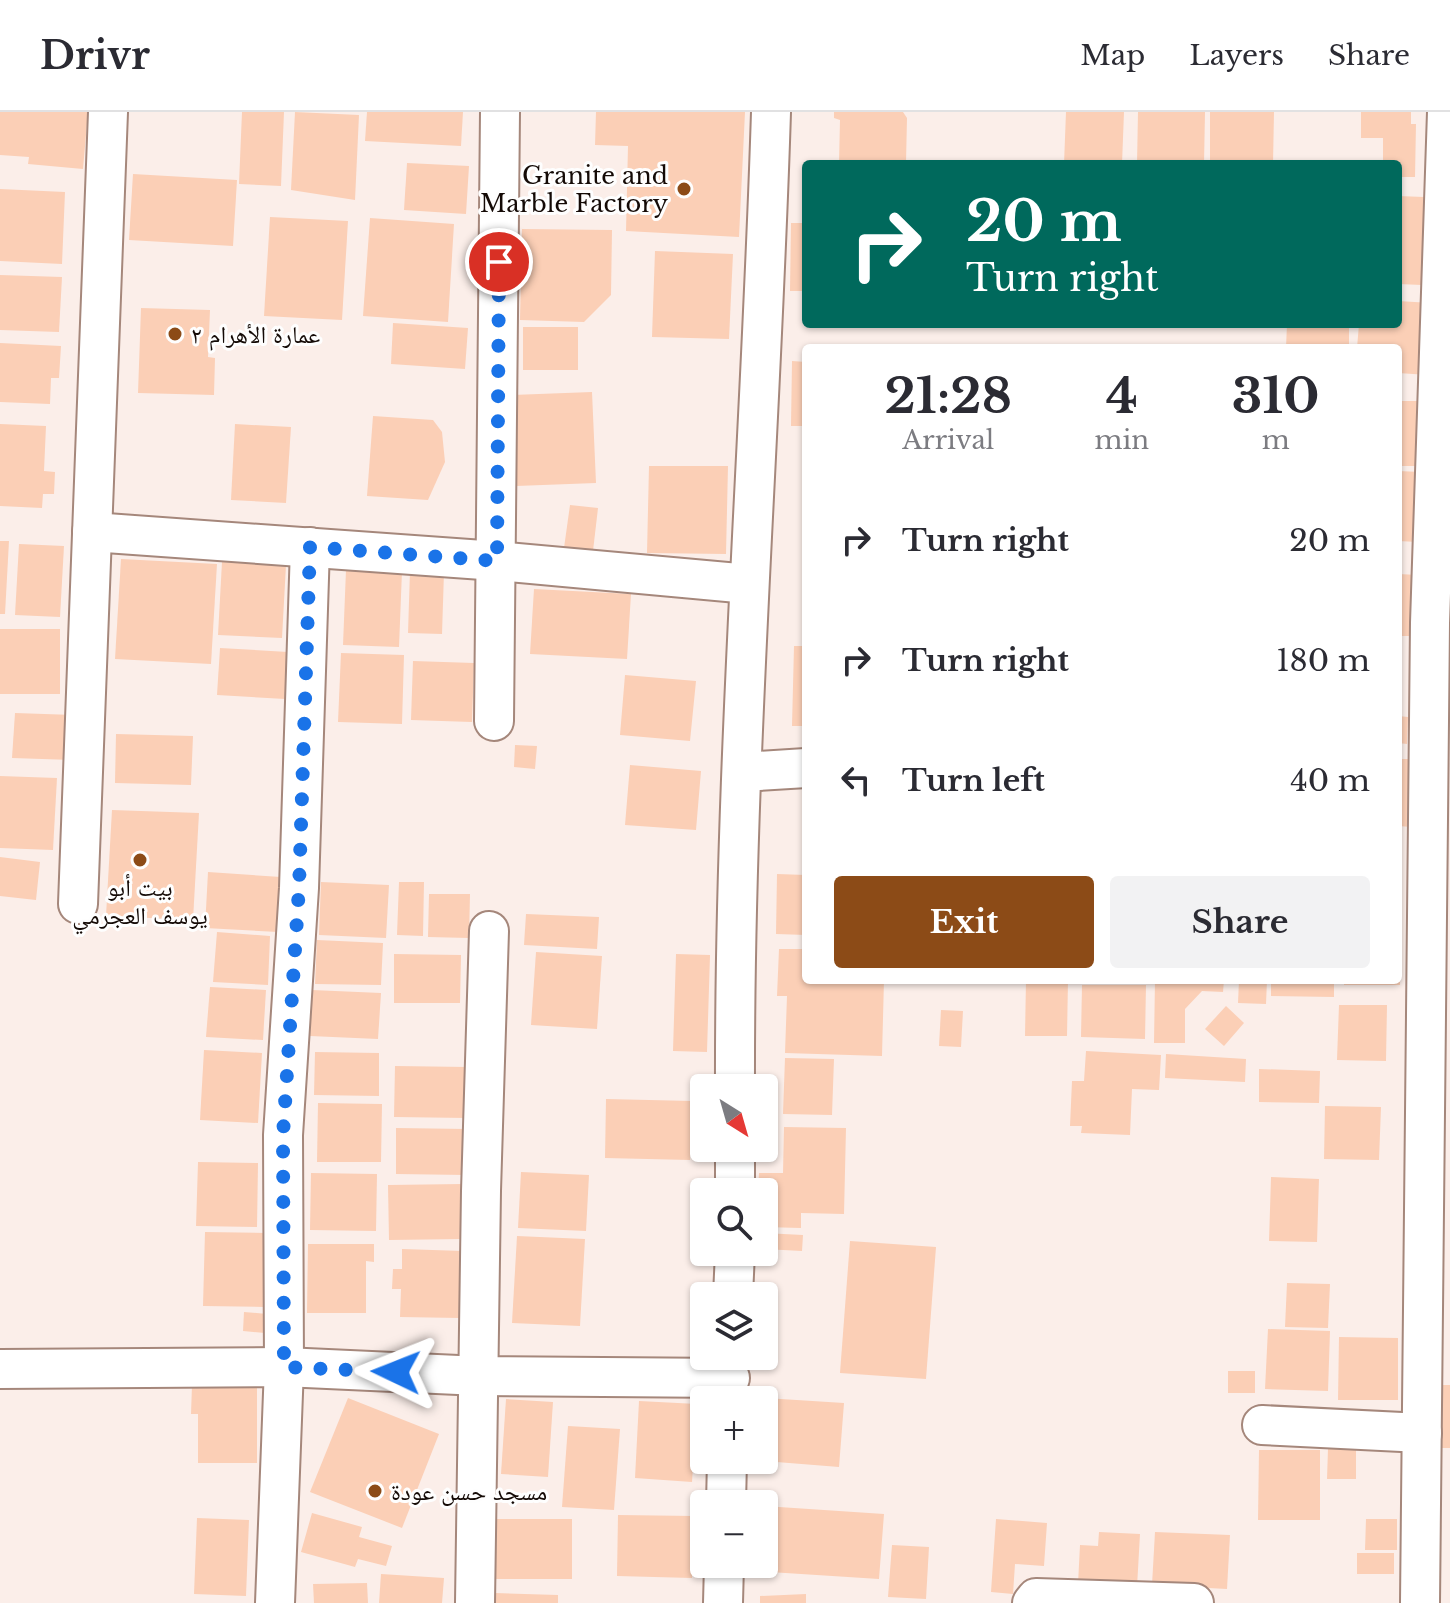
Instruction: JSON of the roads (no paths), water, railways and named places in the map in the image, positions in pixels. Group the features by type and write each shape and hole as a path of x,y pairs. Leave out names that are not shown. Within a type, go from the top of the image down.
{"street":[{"path":"78,904 108,112"},
{"path":"494,721 500,112"},
{"path":"735,1074 734,977 749,584 764,348 771,112"},
{"path":"1420,1603 1422,1433 1438,1131 1430,623 1447,112"},
{"path":"92,532 497,561 749,584"},
{"path":"275,1603 284,1367 283,1135 299,888 310,547"},
{"path":"742,772 802,768"},
{"path":"475,1603 481,1191 489,931"},
{"path":"0,1369 284,1367 480,1376 730,1378"},
{"path":"1262,1425 1422,1433"},
{"path":"723,1603 724,1578"},
{"path":"1032,1603 1036,1598 1087,1597 1194,1603"}],"place":[{"name":"Granite and Marble Factory","path":"684,189"},
{"name":"عمارة الأهرام ٢","path":"175,334"},
{"name":"بيت أبو يوسف العجرمي","path":"140,860"},
{"name":"مسجد حسن عودة","path":"375,1491"}]}
